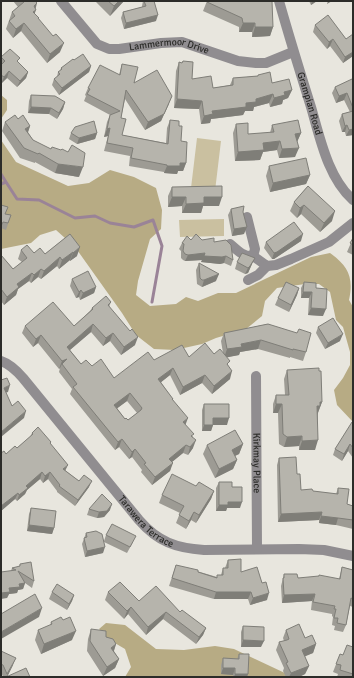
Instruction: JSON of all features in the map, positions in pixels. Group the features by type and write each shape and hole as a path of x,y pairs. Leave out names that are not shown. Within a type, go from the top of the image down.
{"street":[{"name":"Lammermoor Drive","path":"61,1 97,44 109,49 182,42 238,61 256,63 266,63 294,52"},
{"name":"Grampian Road","path":"280,1 294,52 328,161 338,184 353,200"},
{"path":"247,217 255,249 253,256"},
{"path":"248,280 258,275 267,266 276,265 328,242 353,223"},
{"path":"230,244 241,254 253,256 267,266"},
{"name":"Tarawera Terrace","path":"1,361 17,371 139,520 152,533 170,544 204,550 324,550 353,556"},
{"name":"Kirkmay Place","path":"256,376 257,549"}],"shaded area":[{"path":"1,95 7,100 7,110 1,119"},
{"path":"197,138 221,141 215,191 191,188"},
{"path":"1,140 16,162 68,186 89,183 110,170 134,177 156,188 162,210 161,229 150,239 138,281 136,295 150,306 176,304 186,297 198,301 218,293 236,293 311,257 330,253 345,268 350,278 351,285 349,300 353,307 353,422 337,405 334,390 350,365 350,352 343,327 336,320 330,292 319,284 305,284 277,288 265,301 262,316 246,329 202,344 175,350 154,349 136,335 75,247 56,230 40,235 31,243 1,249"},
{"path":"224,219 224,236 180,237 179,220"},
{"path":"106,623 125,625 156,649 184,650 215,646 234,649 287,674 297,677 125,677 131,667 125,649 108,639 99,629"}],"building":[{"path":"23,1 35,1 37,3 34,6 36,10 33,12 53,36 56,34 64,43 50,54 24,23 16,29 9,21 15,16 12,12 24,2"},
{"path":"108,1 119,1 114,6"},
{"path":"144,1 154,1 158,15 126,23 123,12 146,6"},
{"path":"207,1 272,1 273,27 255,27 255,23 243,23 242,18"},
{"path":"328,15 346,39 353,34 353,52 345,57 333,39 329,42 315,25"},
{"path":"10,49 20,58 17,61 28,72 20,81 9,71 4,77 1,75 1,65 5,61 1,57"},
{"path":"83,54 91,66 62,88 54,79 60,74 58,72 73,59 74,60"},
{"path":"183,61 193,62 192,79 211,76 213,88 233,85 233,78 258,76 270,72 272,83 289,79 292,90 284,92 285,95 274,98 273,94 256,99 256,102 246,103 246,107 212,111 213,114 204,116 202,101 177,99 179,62 182,63"},
{"path":"122,64 138,67 134,83 157,70 172,96 164,114 148,122 126,90 121,118 126,119 122,135 168,144 170,120 179,121 179,126 182,126 181,141 187,142 186,163 180,163 180,166 167,166 131,158 133,148 107,143 110,128 107,129 110,115 120,111 87,94 90,89 88,88 100,65 120,75"},
{"path":"352,79 353,108 347,93 339,96 335,87"},
{"path":"31,95 55,96 65,102 59,113 51,108 31,107"},
{"path":"353,111 353,129 349,130 347,125 345,126 342,114"},
{"path":"15,115 18,119 23,115 30,126 25,129 33,140 51,149 52,147 68,152 72,145 85,153 83,167 58,164 39,153 38,154 24,148 5,122"},
{"path":"298,120 301,133 295,134 299,148 282,149 280,141 263,143 264,150 238,152 236,124 248,123 248,134 274,132 272,125"},
{"path":"94,121 97,133 79,138 71,133 75,127"},
{"path":"306,158 310,175 273,183 269,166"},
{"path":"222,186 222,197 204,197 204,203 186,204 186,197 172,197 172,187"},
{"path":"308,186 335,211 324,223 304,205 300,208 294,202"},
{"path":"1,205 8,207 5,214 11,215 8,223 3,222 1,226"},
{"path":"244,206 243,212 247,227 234,229 231,209"},
{"path":"294,222 303,234 274,253 266,242"},
{"path":"70,234 80,247 62,260 60,257 44,271 41,269 34,275 32,273 17,284 19,287 7,297 1,289 1,255 13,269 27,258 21,250 27,245 34,253 40,248 45,254"},
{"path":"196,234 202,240 214,238 214,242 226,240 231,245 233,260 226,256 204,256 205,253 185,254 183,251 184,244 182,243 187,236 191,240"},
{"path":"353,238 353,245 350,243"},
{"path":"242,253 255,258 248,268 237,262"},
{"path":"199,263 219,274 202,280 200,278"},
{"path":"88,271 96,287 83,293 81,290 79,292 72,279"},
{"path":"286,282 299,288 291,305 278,298"},
{"path":"304,282 316,283 316,288 327,289 326,309 311,308 312,292 303,292"},
{"path":"106,296 111,302 108,305 130,331 132,329 138,337 124,347 113,333 106,338 93,324 67,347 81,364 86,360 92,366 101,359 114,378 148,352 154,360 182,345 189,357 205,343 214,354 220,349 230,361 227,364 232,371 214,386 205,375 183,387 173,368 158,379 188,418 183,422 194,434 191,436 196,440 190,447 186,445 169,459 173,463 155,477 144,464 146,463 135,449 132,452 122,439 118,442 73,387 77,384 62,364 67,359 62,361 41,335 36,339 25,326 53,302 74,326 93,309 92,308","holes":["130,393 142,408 128,420 126,418 125,419 114,405"]},
{"path":"333,318 343,334 328,343 318,327"},
{"path":"268,324 297,333 299,329 311,333 306,352 293,350 261,340 241,344 242,347 227,349 224,333"},
{"path":"319,368 319,371 321,371 322,402 320,402 320,406 317,406 318,440 302,441 302,436 287,437 283,434 282,404 276,404 276,395 289,395 287,370"},
{"path":"7,378 10,385 4,388 12,406 18,401 26,411 1,432 1,380"},
{"path":"204,404 229,404 229,418 213,418 213,425 204,425"},
{"path":"352,422 353,448 350,444 344,454 335,449"},
{"path":"38,427 68,465 63,469 79,481 84,475 92,481 78,500 59,486 60,485 50,472 45,476 42,472 26,486 28,488 19,495 18,493 1,506 1,453 4,451 6,454 15,446 17,448 33,434 32,433"},
{"path":"235,430 243,444 232,450 237,460 219,469 207,445"},
{"path":"296,457 297,474 300,474 301,490 312,489 313,491 338,494 338,488 349,489 347,504 353,506 353,520 321,516 322,512 281,514 279,458"},
{"path":"172,474 196,486 199,482 214,491 199,515 194,512 189,521 179,515 184,506 162,495"},
{"path":"219,482 232,482 232,487 242,487 242,502 228,502 228,505 219,505"},
{"path":"102,494 112,504 107,511 99,512 89,509"},
{"path":"31,508 56,511 54,528 29,525"},
{"path":"112,524 136,536 130,547 106,535"},
{"path":"96,531 102,534 105,547 87,551 84,538 87,537 86,533"},
{"path":"241,559 241,572 257,567 262,583 266,582 269,593 253,598 251,592 216,592 172,578 176,565 198,570 198,572 217,578 217,575 223,575 223,568 228,568 228,560"},
{"path":"31,562 34,581 18,571 25,583 19,584 20,587 9,588 10,592 1,593 1,572 16,570 12,568 20,566 20,564"},
{"path":"342,567 353,570 353,599 351,598 346,625 337,623 338,618 334,618 336,609 334,609 335,606 313,602 315,594 284,595 284,574 297,574 298,578 319,575 340,579"},
{"path":"120,582 139,601 156,586 180,612 182,610 206,628 199,637 166,612 148,627 131,607 127,611 108,592"},
{"path":"57,584 74,595 69,604 52,592"},
{"path":"35,594 42,608 1,632 1,614"},
{"path":"61,617 63,620 70,617 76,631 44,644 38,630 52,624 51,622"},
{"path":"299,624 305,638 312,635 316,644 302,650 309,666 291,673 279,642 289,639 286,630"},
{"path":"243,626 264,627 264,641 243,640"},
{"path":"91,629 106,631 106,637 113,639 116,644 111,648 119,659 107,667 90,641"},
{"path":"347,645 353,647 353,674 340,670 341,665 336,664 340,654 343,655"},
{"path":"1,651 16,658 7,674 3,665 1,664"},
{"path":"239,654 249,654 248,674 235,674 235,668 223,668 223,658 239,659"},
{"path":"26,668 30,677 6,677"}],"waterway":[{"path":"1,174 6,182"},
{"path":"1,184 6,182 17,199 39,200 75,218 95,216 110,223 134,227 153,220 162,246 152,302"}]}
